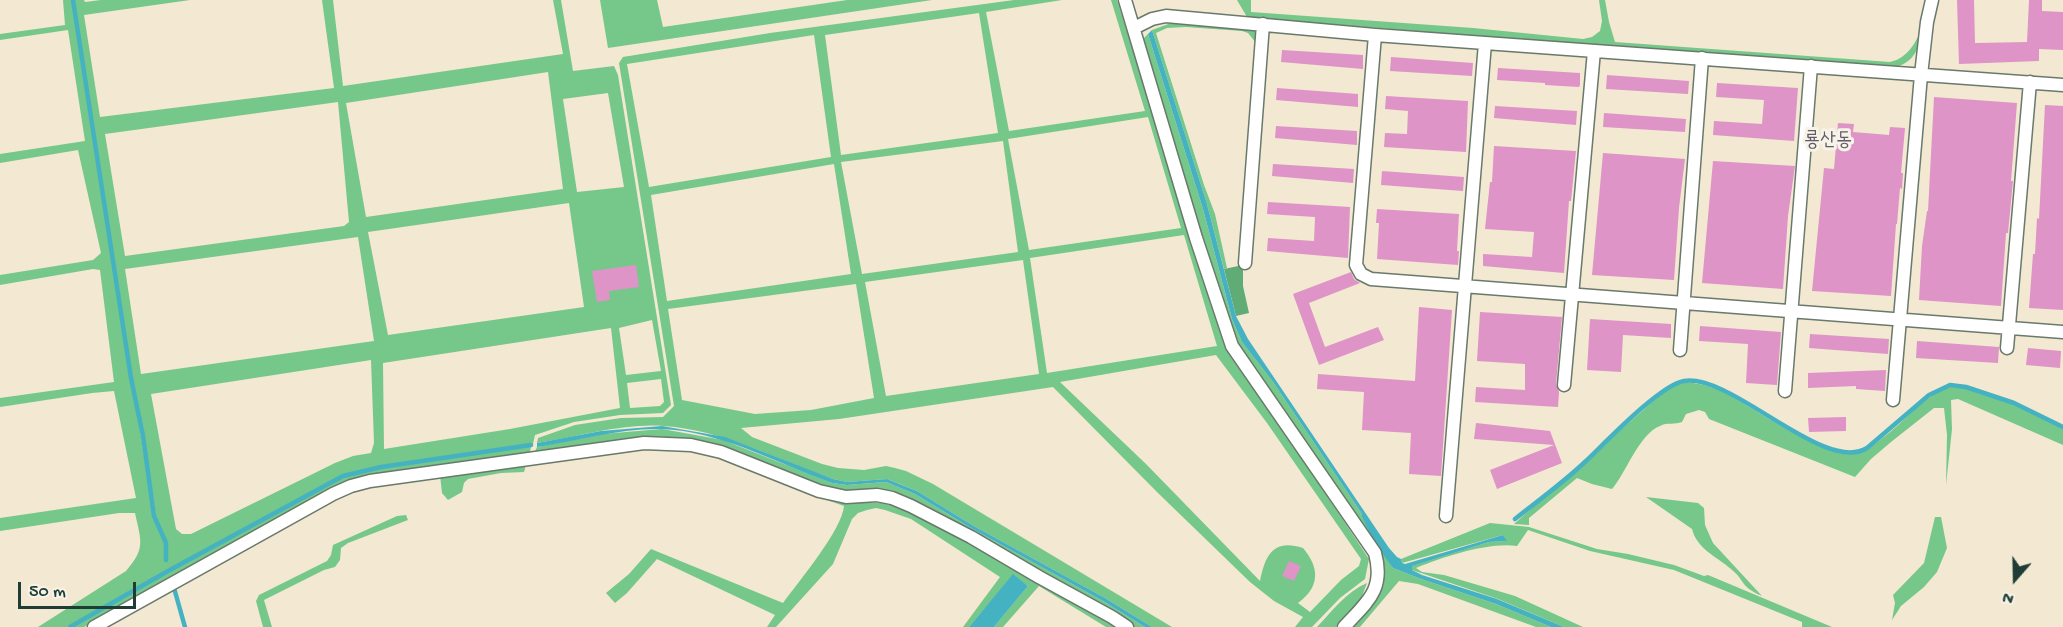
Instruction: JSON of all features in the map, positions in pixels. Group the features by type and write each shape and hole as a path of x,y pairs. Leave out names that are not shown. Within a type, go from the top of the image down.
{"street":[{"path":"1125,0 1196,238 1232,346 1375,553 1378,582 1374,592 1344,627"},
{"path":"1893,400 1921,75 1932,0"},
{"path":"1134,28 1152,19 1166,16 1485,43 2063,85"},
{"path":"1245,263 1263,24"},
{"path":"1375,34 1356,265 1361,274 1371,279 2063,332"},
{"path":"1446,516 1485,43"},
{"path":"1564,385 1594,51"},
{"path":"1680,350 1702,58"},
{"path":"1785,391 1811,66"},
{"path":"2007,348 2030,82"},
{"path":"94,627 351,486 644,442 691,446 721,452 834,495 846,497 877,495 892,498 971,537 1127,627"}],"green space":[{"path":"63,0 72,0 130,378 153,516 165,544 165,560 167,560 167,543 156,516 144,435 132,377 74,0 85,2 190,0 84,15 100,117 334,88 322,0 333,0 343,86 563,54 553,0 561,0 573,71 614,66 618,75 671,405 663,413 620,415 574,422 535,435 533,444 381,466 343,475 67,627 38,627 126,571 137,556 140,544 135,513 119,513 0,531 0,518 136,498 114,391 0,407 0,398 114,382 100,270 93,269 0,285 0,275 93,260 101,253 78,150 0,163 0,154 85,141 68,30 0,40 0,34 65,25","holes":["548,72 563,189 366,217 346,103","608,93 624,187 577,192 563,99","338,102 349,222 344,226 125,256 105,134","569,203 584,307 388,335 368,232","358,237 374,341 141,374 125,269","652,320 661,371 626,375 619,328","611,328 620,408 510,429 384,449 383,363","371,360 374,443 371,453 353,456 335,463 191,534 182,534 176,529 151,394","661,379 664,402 660,406 630,408 627,383"]},
{"path":"600,0 657,0 663,27 847,0 932,0 608,48"},
{"path":"1014,0 1062,0 986,12 1009,131 1145,111 1111,0 1117,0 1225,342 1369,559 1365,579 1340,598 1312,627 1295,627 1303,617 1274,601 1250,582 1053,387 839,419 741,428 752,437 822,464 864,470 886,466 906,471 933,484 1172,627 1152,627 1105,598 972,525 917,491 887,479 847,482 833,479 708,433 664,426 616,428 537,443 538,438 575,425 621,418 663,417 674,406 619,63 623,57 770,33","holes":["979,13 998,133 841,155 825,35","814,35 831,157 649,187 627,64","1148,117 1181,228 1029,250 1008,139","1003,141 1018,252 862,274 841,162","834,164 851,274 667,301 651,195","1184,235 1217,346 1047,373 1030,258","1023,260 1039,374 886,396 865,282","856,284 874,398 811,410 755,414 682,400 668,309","1216,355 1267,423 1361,559 1359,566 1341,580 1310,612 1298,603 1314,584 1315,577 1315,570 1309,555 1303,548 1284,545 1272,551 1260,581 1146,464 1060,382"]},
{"path":"1237,0 1251,0 1251,12 1473,28 1583,39 1592,37 1600,31 1602,21 1599,0 1605,0 1615,42 1890,62 1907,53 1924,25 1919,45 1913,56 1909,61 1896,67 1594,46 1247,17"},
{"path":"1171,23 1255,29 1256,43 1248,33 1242,31 1186,27 1167,28 1156,33 1215,214 1227,268 1224,269 1207,204 1152,30"},
{"path":"1148,34 1203,209 1232,319 1242,342 1273,382 1362,514 1393,568 1496,604 1551,627 1536,627 1418,584 1399,581 1360,627 1351,627 1379,591 1384,566 1239,349 1216,282 1144,43 1144,38"},
{"path":"1243,265 1243,286 1249,313 1236,316 1224,269"},
{"path":"1685,382 1721,391 1815,443 1854,453 1868,449 1933,395 1947,388 1958,387 1972,389 2005,400 2063,428 2063,445 1958,399 1951,400 1952,429 1946,485 1947,435 1944,408 1934,408 1871,459 1855,477 1709,419 1705,412 1699,410 1686,414 1682,422 1663,425 1652,430 1639,445 1612,489 1577,478 1529,518 1529,525 1514,524 1667,389"},
{"path":"662,429 723,440 832,483 847,485 886,482 915,494 1145,627 1134,627 1114,612 893,491 848,491 825,487 701,442 678,438 649,436 534,454 537,447 602,434"},
{"path":"531,446 530,453 381,475 174,577 84,627 72,627 168,572 344,477 381,468"},
{"path":"526,465 524,472 501,473 468,479 464,483 462,492 448,500 442,493 440,475"},
{"path":"1646,497 1698,503 1704,508 1705,525 1713,543 1762,596 1746,586 1736,573 1703,547 1694,536 1692,529"},
{"path":"824,499 839,503 883,503 910,510 1116,627 1106,627 1039,586 1003,627 994,627 1028,586 1013,575 969,627 963,627 1000,577 911,519 876,508 858,513 852,519 833,564 776,627 767,627 775,615 657,559 615,603 606,593 629,574 651,549 783,603 819,555 841,516 844,506"},
{"path":"406,515 408,520 348,543 341,548 340,560 335,567 324,570 264,600 272,627 263,627 256,601 259,595 327,561 333,545 397,516"},
{"path":"1935,517 1941,517 1947,548 1937,572 1924,587 1901,606 1892,620 1895,603 1893,595 1924,563"},
{"path":"1490,523 1529,527 1597,549 1628,554 1674,565 1704,576 1708,575 1832,627 1802,627 1802,622 1674,570 1590,551 1528,530 1517,546 1479,548 1416,568 1422,572 1444,575 1515,596 1583,627 1564,627 1498,599 1412,570 1411,566 1489,542 1506,541 1503,535 1402,563 1401,559"},
{"path":"1367,583 1361,599 1336,627 1317,627 1346,597"}],"water":[{"path":"1152,30 1207,204 1236,316 1248,339 1389,548 1405,564 1503,535 1507,541 1489,542 1412,566 1412,570 1497,599 1564,627 1551,627 1496,604 1393,568 1374,542 1362,514 1273,382 1242,342 1232,319 1203,209 1148,34"},
{"path":"662,426 725,437 833,479 847,482 887,479 917,491 972,525 1105,598 1152,627 1145,627 915,494 886,482 847,485 832,483 748,449 705,435 683,431 645,429 537,447 537,443 601,431"},
{"path":"1013,574 1028,586 994,627 969,627"}],"building":[{"path":"1957,0 1974,0 1975,43 2027,42 2029,0 2042,0 2042,11 2063,12 2063,50 2039,49 2039,61 1959,64"},
{"path":"1282,50 1363,55 1363,69 1281,62"},
{"path":"1391,57 1473,63 1472,76 1390,71"},
{"path":"1498,68 1580,73 1580,85 1579,87 1545,85 1545,83 1497,80"},
{"path":"1607,75 1689,81 1688,94 1606,89"},
{"path":"1717,83 1798,88 1794,141 1713,135 1714,121 1762,124 1764,100 1716,97"},
{"path":"1277,88 1358,94 1358,107 1276,100"},
{"path":"1386,96 1468,101 1466,152 1384,147 1385,133 1407,134 1408,111 1385,109"},
{"path":"1934,97 2017,103 2011,181 2013,181 2008,233 2006,233 2001,306 1919,300 1922,246 1928,211"},
{"path":"2045,105 2063,106 2063,310 2029,308 2037,218 2039,219"},
{"path":"1495,106 1577,111 1576,125 1494,118"},
{"path":"1604,113 1686,119 1685,132 1603,127"},
{"path":"1838,123 1854,124 1853,132 1889,135 1890,127 1905,128 1902,189 1900,188 1896,224 1891,296 1812,291 1824,168 1834,169"},
{"path":"1276,126 1357,131 1357,145 1275,138"},
{"path":"1494,146 1576,151 1571,201 1569,201 1564,273 1483,266 1483,254 1532,257 1534,232 1485,229 1490,182 1492,182"},
{"path":"1603,153 1685,159 1674,280 1592,275"},
{"path":"1713,161 1795,166 1788,216 1783,289 1702,283"},
{"path":"1273,164 1354,169 1353,183 1272,176"},
{"path":"1382,171 1464,177 1463,191 1381,185"},
{"path":"1268,202 1350,207 1348,258 1267,251 1268,238 1314,241 1315,217 1267,214"},
{"path":"1377,209 1459,214 1458,265 1377,259 1379,223 1376,223"},
{"path":"636,265 639,287 609,291 610,300 597,302 592,271"},
{"path":"1351,272 1354,279 1360,283 1309,303 1325,347 1378,327 1384,340 1319,365 1293,294"},
{"path":"1419,307 1452,310 1441,476 1409,474 1411,433 1362,430 1364,392 1317,389 1318,374 1415,381"},
{"path":"1480,312 1562,317 1556,384 1559,392 1558,407 1475,402 1476,387 1525,390 1525,364 1477,361"},
{"path":"1590,319 1671,324 1671,338 1623,335 1621,372 1587,370"},
{"path":"1700,326 1781,332 1777,385 1746,383 1748,344 1699,341"},
{"path":"1810,334 1889,339 1888,354 1809,348"},
{"path":"1917,341 1999,347 1998,363 1916,358"},
{"path":"2028,348 2061,351 2060,368 2026,365"},
{"path":"1886,370 1885,391 1856,389 1856,386 1808,388 1808,373"},
{"path":"1846,417 1846,431 1809,432 1808,418"},
{"path":"1476,423 1550,431 1562,463 1497,489 1490,470 1554,445 1474,439"},
{"path":"1289,561 1301,566 1294,581 1282,576"}],"waterway":[{"path":"73,0 131,378 143,436 154,516 166,543 166,560"},
{"path":"1515,519 1578,469 1648,403 1674,385 1684,381 1704,383 1727,392 1803,437 1827,448 1849,453 1867,448 1929,395 1950,385 1966,387 2014,403 2063,427"},
{"path":"70,627 343,476 381,467 531,445"},
{"path":"174,588 185,627"}],"district":[{"name":"룡산동","path":"1828,142"}]}
